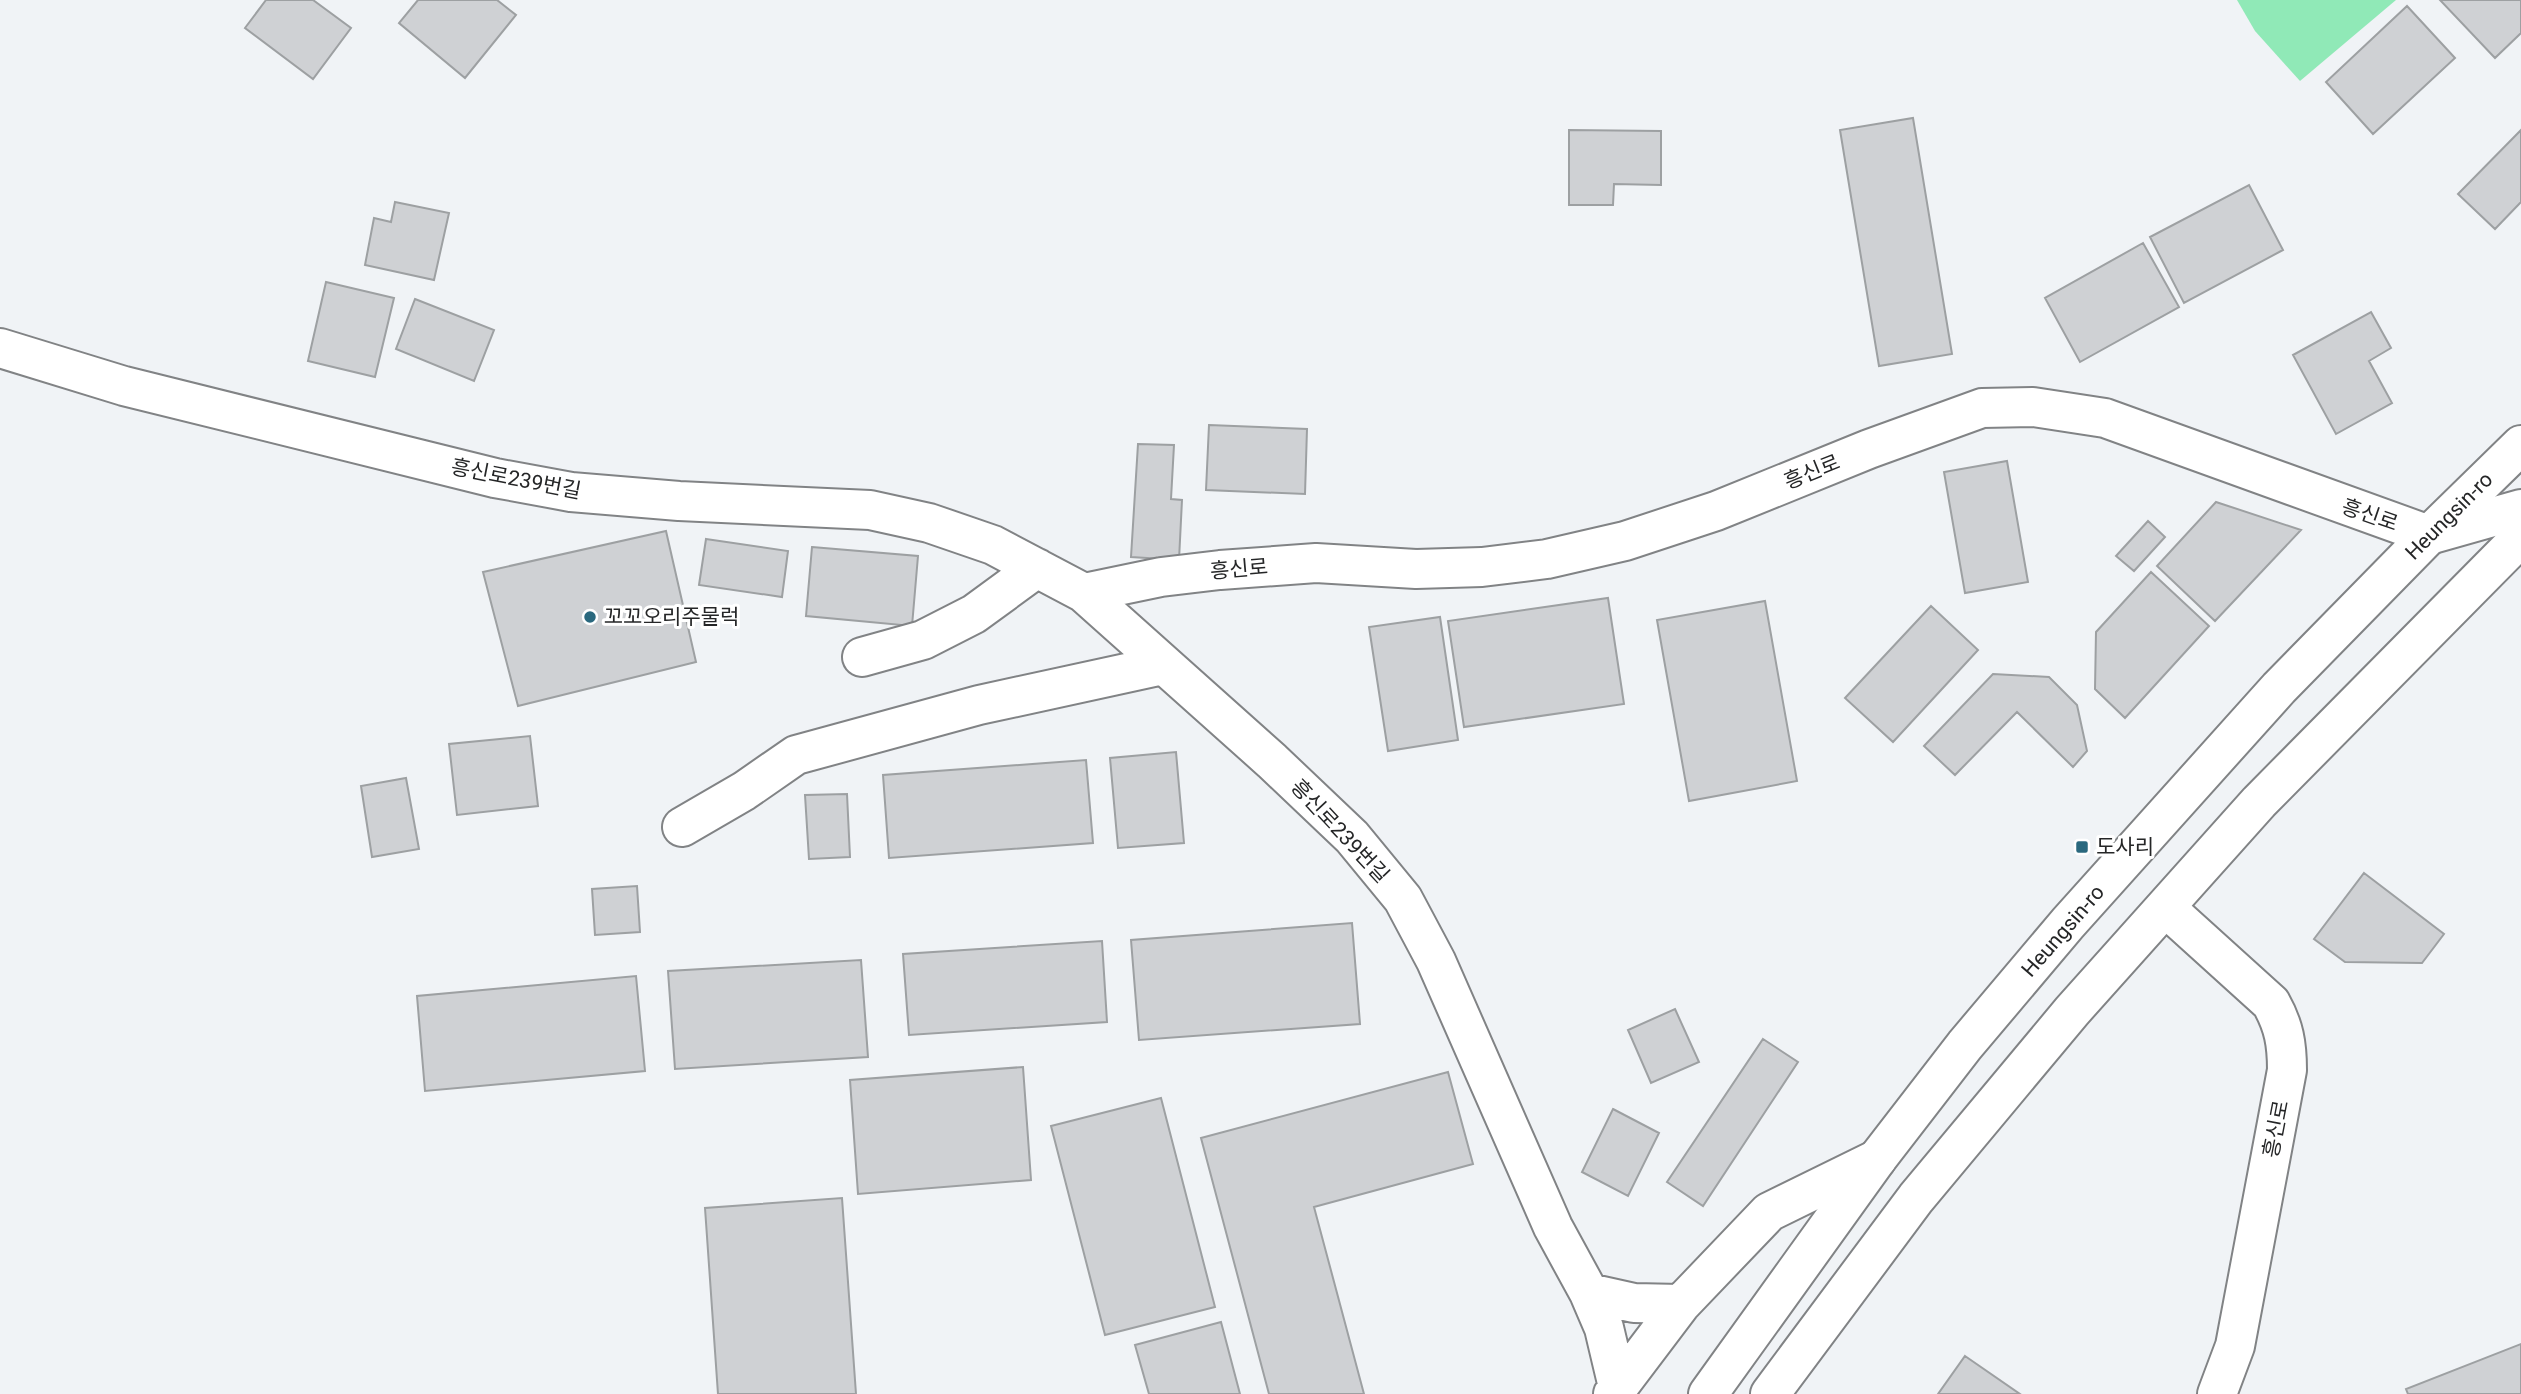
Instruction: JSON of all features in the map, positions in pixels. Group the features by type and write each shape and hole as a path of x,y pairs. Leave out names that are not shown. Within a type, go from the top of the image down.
{"main road":[{"name":"흥신로239번길","path":"0,348 124,386 495,478 571,492 678,501 870,510 929,523 993,545 1084,593 1272,761 1352,837 1403,899 1436,961 1553,1227 1589,1293 1604,1328 1615,1391"},
{"name":"흥신로","path":"1084,593 1161,577 1234,569 1316,563 1416,569 1482,567 1547,559 1625,541 1716,511 1869,449 1982,408 2034,407 2105,418 2429,535"},
{"name":"Heungsin-ro","path":"1708,1394 1877,1159 1965,1045 2068,923 2279,688 2521,445"},
{"path":"2429,535 2521,509"},
{"path":"1770,1394 1916,1198 2072,1011 2259,802 2521,537"},
{"path":"862,657 933,635 974,614 1037,568"},
{"path":"682,827 744,791 796,755 979,705 1163,665"},
{"name":"흥신로","path":"2166,908 2271,1003 2281,1021 2287,1043 2287,1070 2235,1346 2217,1394"},
{"path":"1615,1391 1681,1304 1769,1212 1877,1159"},
{"path":"1589,1293 1634,1303 1681,1304"}],"green space":[{"path":"2237,0 2396,0 2300,81 2255,31"}],"building":[{"path":"266,0 313,0 351,28 313,79 245,28"},
{"path":"418,0 497,0 516,15 465,78 399,23"},
{"path":"2440,0 2521,0 2521,33 2495,58"},
{"path":"2407,6 2455,58 2373,134 2326,82"},
{"path":"1913,118 1952,354 1879,366 1840,130"},
{"path":"1569,130 1661,131 1661,185 1614,184 1613,205 1569,205"},
{"path":"2521,130 2521,202 2495,229 2458,194"},
{"path":"2249,185 2283,250 2184,303 2150,237"},
{"path":"395,202 449,213 434,280 365,265 374,218 391,222"},
{"path":"2143,243 2179,307 2080,362 2045,298"},
{"path":"326,282 394,298 375,377 308,361"},
{"path":"415,299 494,330 474,381 396,349"},
{"path":"2371,312 2391,348 2369,361 2392,403 2336,434 2293,355"},
{"path":"1209,425 1307,429 1305,494 1206,490"},
{"path":"1138,444 1174,445 1171,499 1182,500 1179,560 1131,557"},
{"path":"2007,461 2028,582 1965,593 1944,472"},
{"path":"2216,502 2301,530 2215,621 2157,566"},
{"path":"2148,521 2165,537 2134,571 2116,556"},
{"name":"꼬꼬오리주물럭","path":"666,531 696,662 518,706 483,572"},
{"path":"706,539 788,551 782,597 699,585"},
{"path":"812,547 918,556 912,626 806,616"},
{"path":"2151,572 2209,626 2125,718 2095,689 2096,632"},
{"path":"1608,598 1624,704 1464,727 1448,621"},
{"path":"1765,601 1797,781 1689,801 1657,620"},
{"path":"1931,606 1978,650 1893,742 1845,698"},
{"path":"1440,617 1458,740 1388,751 1369,627"},
{"path":"1993,674 2049,677 2077,705 2087,751 2073,767 2017,712 1955,775 1924,746"},
{"path":"530,736 538,806 457,815 449,744"},
{"path":"1176,752 1184,843 1118,848 1110,758"},
{"path":"1086,760 1093,843 889,858 883,775"},
{"path":"406,778 419,849 372,857 361,786"},
{"path":"847,794 850,857 809,859 805,795"},
{"path":"2364,873 2444,934 2422,963 2345,962 2314,939"},
{"path":"637,886 640,932 595,935 592,889"},
{"path":"1352,923 1360,1024 1139,1040 1131,940"},
{"path":"1102,941 1107,1022 909,1035 903,954"},
{"path":"861,960 868,1057 675,1069 668,971"},
{"path":"636,976 645,1071 425,1091 417,996"},
{"path":"1675,1009 1699,1062 1651,1083 1628,1030"},
{"path":"1763,1039 1798,1062 1703,1206 1667,1182"},
{"path":"1023,1067 1031,1180 858,1194 850,1080"},
{"path":"1448,1072 1473,1164 1314,1207 1364,1394 1269,1394 1201,1138"},
{"path":"1161,1098 1215,1307 1105,1335 1051,1126"},
{"path":"1613,1109 1659,1133 1628,1196 1582,1172"},
{"path":"842,1198 856,1394 718,1394 705,1208"},
{"path":"1221,1322 1240,1394 1149,1394 1135,1345"},
{"path":"2521,1344 2521,1394 2408,1394 2406,1389"},
{"path":"1965,1356 2020,1394 1938,1394"}],"place":[{"name":"꼬꼬오리주물럭","path":"590,617"},
{"name":"도사리","path":"2082,847"}]}
